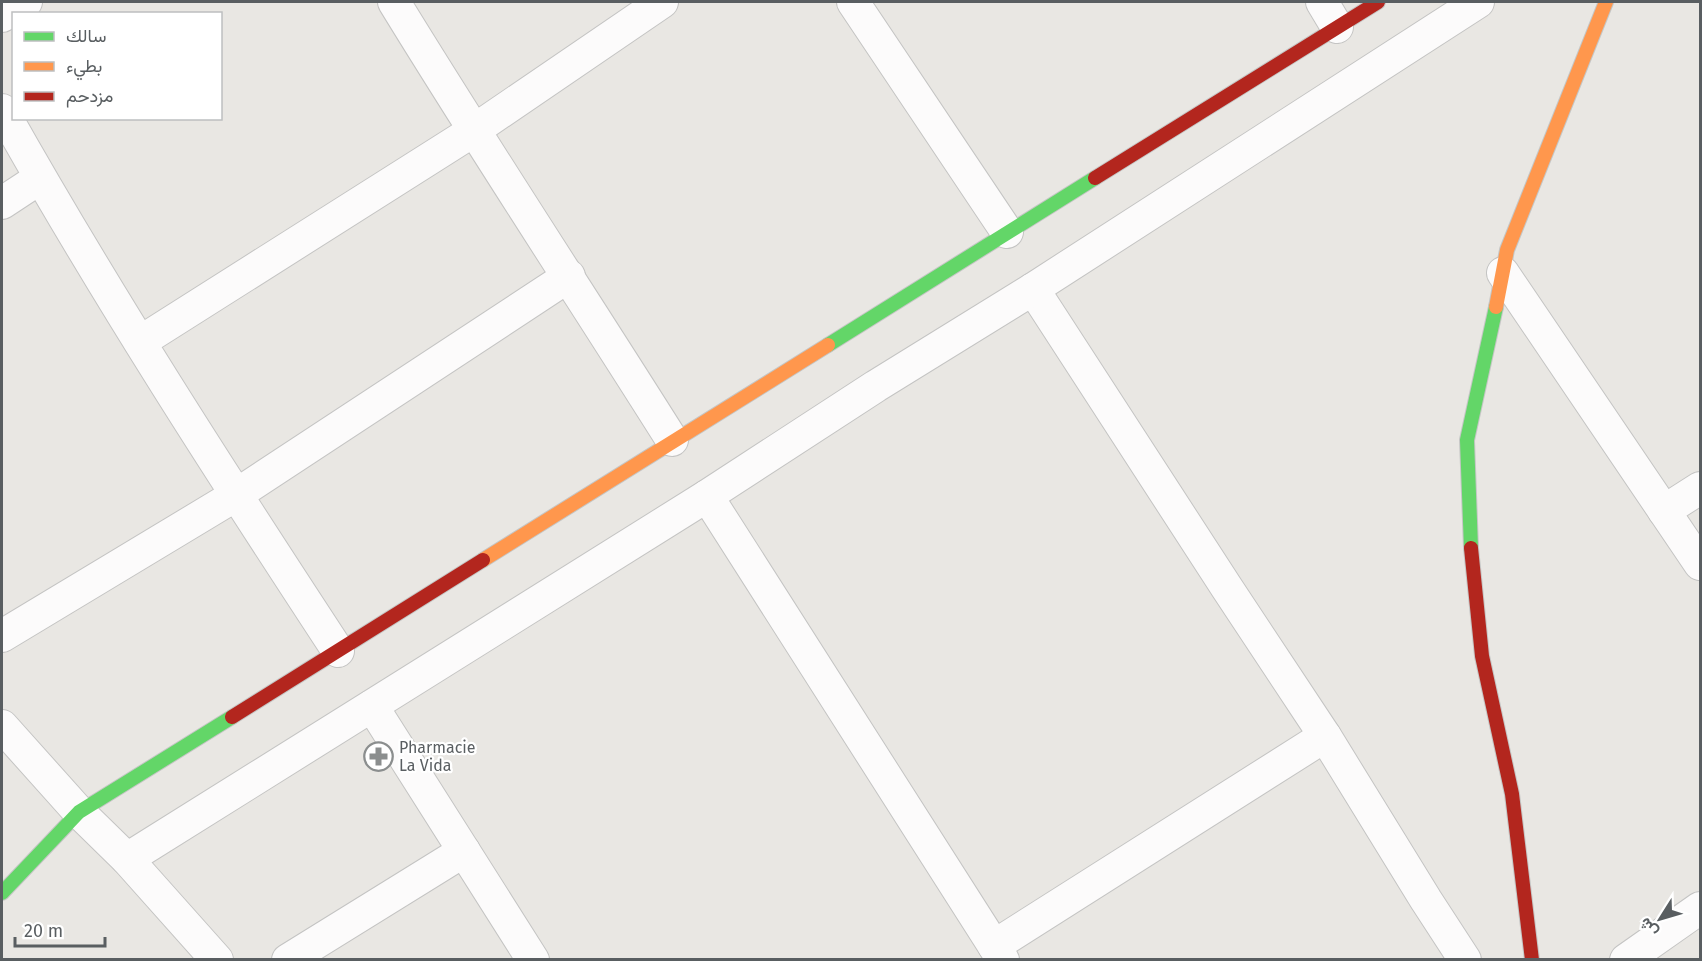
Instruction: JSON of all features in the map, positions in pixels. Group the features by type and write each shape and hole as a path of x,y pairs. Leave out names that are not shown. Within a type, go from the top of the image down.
{"street":[{"path":"2,16 26,2"},
{"path":"393,2 672,441"},
{"path":"140,342 473,131 662,2"},
{"path":"853,2 1007,232"},
{"path":"2,892 80,812 1007,232 1330,14 1378,2"},
{"path":"127,859 707,496 1478,2"},
{"path":"1532,960 1512,794 1482,656 1472,567 1467,440 1507,250 1605,2"},
{"path":"2,110 40,178 140,342 338,651"},
{"path":"2,203 40,178"},
{"path":"1503,273 1701,564"},
{"path":"2,636 236,495 568,276"},
{"path":"1032,289 1325,736 1465,960"},
{"path":"1664,511 1701,488"},
{"path":"707,496 998,953 1325,736"},
{"path":"372,706 533,960"},
{"path":"2,726 80,812 127,859 217,960"},
{"path":"288,960 464,851"},
{"path":"1626,960 1701,908"}],"traffic: fast":[{"path":"828,345 1095,178"},
{"path":"1471,548 1467,440 1496,307"},
{"path":"2,893 79,812 232,717"}],"traffic: slow":[{"path":"1496,307 1507,250 1606,2"},
{"path":"483,560 828,345"}],"traffic: jam":[{"path":"1095,178 1378,2"},
{"path":"1471,548 1482,656 1512,794 1532,960"},
{"path":"232,717 483,560"}],"place":[{"name":"Pharmacie La Vida","path":"378,756"}]}
